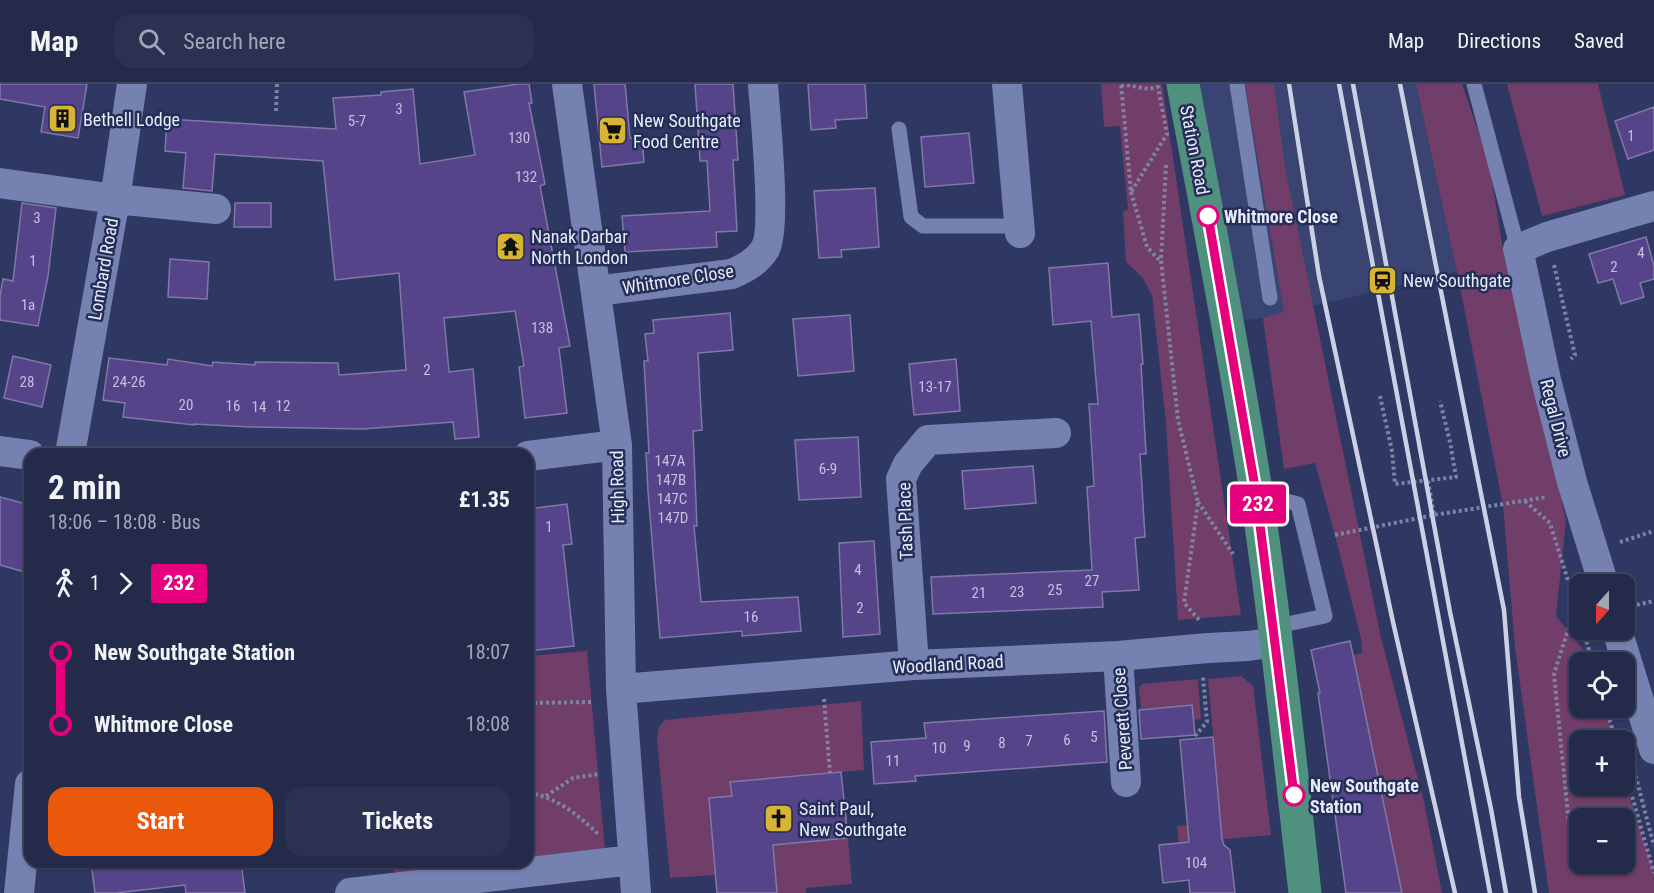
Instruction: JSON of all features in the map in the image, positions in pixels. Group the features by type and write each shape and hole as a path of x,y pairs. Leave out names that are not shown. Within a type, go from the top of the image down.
{"main road":[{"name":"Station Road","path":"1183,84 1256,493 1305,893"}],"street":[{"name":"Lombard Road","path":"71,448 115,199 132,84"},
{"name":"High Road","path":"567,84 617,445 612,695 636,893"},
{"name":"Whitmore Close","path":"596,291 732,274 751,264 766,248 771,223 763,84"},
{"path":"1007,84 1020,229"},
{"path":"0,183 115,199 216,209"},
{"path":"1518,249 1547,237 1654,206"},
{"name":"Regal Drive","path":"1518,249 1546,380 1572,482 1601,574"},
{"name":"Tash Place","path":"914,665 901,479 908,464 928,440 1056,432"},
{"path":"534,455 617,445"},
{"path":"0,451 24,454"},
{"name":"Woodland Road","path":"612,695 821,672 914,665 1118,656 1248,646 1274,635"},
{"path":"1627,640 1643,758"},
{"name":"Peverett Close","path":"1118,656 1126,782"},
{"path":"19,893 24,843"},
{"path":"350,893 439,889 632,860"}],"lane":[{"path":"1237,84 1270,298"},
{"path":"1474,84 1518,249"},
{"path":"899,129 911,217 923,226 1020,229"},
{"path":"1256,493 1298,504 1325,616 1274,635"}],"path":[{"path":"276,111 277,84"},
{"path":"1162,263 1147,247 1131,192 1121,84 1149,89 1158,87 1167,145"},
{"path":"1131,192 1167,134"},
{"path":"1166,157 1162,263 1178,420 1198,502 1239,563"},
{"path":"1380,396 1392,451 1395,484 1456,477 1440,401"},
{"path":"1428,481 1434,515"},
{"path":"1335,535 1434,515 1526,501 1550,523 1569,585"},
{"path":"1198,502 1184,603 1203,625"},
{"path":"1613,544 1654,531"},
{"path":"1635,612 1654,601"},
{"path":"1569,625 1554,674 1569,825"},
{"path":"821,672 830,773"},
{"path":"1195,736 1207,722 1203,673"},
{"path":"534,702 612,695"},
{"path":"1643,758 1654,846"},
{"path":"546,796 573,778 605,773"},
{"path":"534,793 546,796 591,827 599,836"},
{"path":"1632,796 1654,873"}],"shaded area":[{"path":"1101,84 1162,84 1241,615 1178,620 1166,423 1152,295 1142,277 1126,262 1123,211 1128,210 1120,126 1104,127"},
{"path":"1183,84 1416,84 1457,272 1263,318 1227,321"},
{"path":"1245,84 1274,84 1285,167 1381,638 1424,802 1442,893 1402,893 1353,655 1362,653 1361,638 1315,463 1284,469 1263,318 1284,312"},
{"path":"1416,84 1462,84 1489,163 1505,262 1566,520 1556,616 1569,632 1569,640 1575,640 1585,652 1569,652 1569,718 1608,718 1611,730 1569,730 1569,796 1629,796 1633,808 1569,808 1569,874 1635,874 1635,814 1654,871 1654,893 1549,893 1515,647 1503,505 1457,272"},
{"path":"1507,84 1598,84 1625,195 1542,216"},
{"path":"587,651 607,871 397,890 394,868 534,868 534,655"},
{"path":"1241,676 1253,686 1271,835 1179,843 1177,826 1221,823 1208,679"},
{"path":"1198,679 1201,719 1194,720 1192,705 1141,709 1139,688 1142,684"},
{"path":"861,701 864,770 731,782 732,796 709,798 713,841 757,847 848,838 852,884 806,888 806,893 777,893 775,871 670,878 657,740 659,727 665,720"}],"building":[{"name":"Bethell Lodge","path":"0,84 87,84 78,138 41,132 45,107 0,99"},
{"path":"529,84 532,103 529,103 545,184 540,186 570,346 559,348 567,413 525,418 519,367 524,366 515,311 444,318 449,372 473,369 479,437 455,439 453,422 363,429 194,425 123,417 125,403 103,400 109,358 167,365 168,359 212,366 213,362 255,365 255,362 338,363 339,375 406,370 399,273 335,280 323,161 215,154 212,191 183,188 186,153 165,151 167,119 336,129 333,98 381,95 381,92 413,89 420,164 475,155 464,92"},
{"path":"594,84 625,84 630,138 642,137 644,162 602,167"},
{"path":"695,84 733,84 738,160 733,160 737,231 716,232 717,247 625,252 622,216 710,211 707,161 700,161"},
{"path":"808,84 865,84 867,118 835,120 836,128 811,130"},
{"path":"1654,107 1654,150 1628,159 1615,121"},
{"path":"969,133 974,183 925,187 921,137"},
{"path":"875,188 879,247 841,250 842,257 819,258 814,191"},
{"path":"22,203 56,208 48,276 38,326 0,320 3,279 13,281"},
{"path":"235,203 271,203 271,227 234,227"},
{"path":"1646,237 1654,266 1654,279 1640,283 1644,297 1621,304 1613,279 1598,283 1589,254"},
{"path":"170,259 209,262 207,299 168,297"},
{"path":"1108,263 1112,317 1139,314 1146,454 1140,454 1145,537 1135,538 1139,590 1102,592 1103,607 933,614 931,577 1092,570 1087,487 1094,486 1089,404 1098,404 1091,321 1053,325 1049,268"},
{"path":"730,313 733,350 698,353 702,430 693,431 697,526 694,526 701,602 798,597 801,631 742,636 742,631 660,638 646,453 649,453 644,361 648,361 645,334 654,333 653,320"},
{"path":"850,315 854,371 798,376 793,319"},
{"path":"13,356 51,365 42,407 4,398"},
{"path":"956,359 960,411 914,415 909,364"},
{"path":"858,437 861,497 799,500 795,440"},
{"path":"1033,466 1036,503 965,509 962,471"},
{"path":"0,497 24,503 24,572 0,565"},
{"path":"567,504 572,544 563,545 574,646 534,650 534,508"},
{"path":"874,541 880,634 843,637 839,543"},
{"path":"1350,641 1402,893 1346,893 1318,693 1320,693 1311,650"},
{"path":"1192,705 1195,735 1141,739 1139,710"},
{"path":"1104,711 1107,762 915,776 916,781 874,784 871,742 926,738 924,723"},
{"path":"1213,737 1222,839 1224,845 1230,850 1235,893 1190,893 1189,880 1163,883 1159,845 1189,842 1180,740"},
{"name":"Saint Paul, New Southgate","path":"841,772 848,838 773,845 777,893 717,893 709,798 732,796 730,782"},
{"path":"92,868 242,868 245,893 186,893 185,885 116,893 95,893"}],"railway":[{"path":"1289,84 1319,276 1393,622 1455,893"},
{"path":"1339,84 1490,893"},
{"path":"1353,84 1450,612 1506,893"},
{"path":"1400,84 1504,610 1519,797 1535,893"}],"bus line":[{"name":"232","path":"1208,216 1256,493 1294,795"}],"place":[{"name":"Bethell Lodge","path":"62,119"},
{"name":"New Southgate Food Centre","path":"612,130"},
{"name":"Whitmore Close","path":"1208,216"},
{"name":"Nanak Darbar North London","path":"510,246"},
{"name":"New Southgate","path":"1382,280"},
{"name":"New Southgate Station","path":"1294,795"},
{"name":"Saint Paul, New Southgate","path":"778,818"}]}
